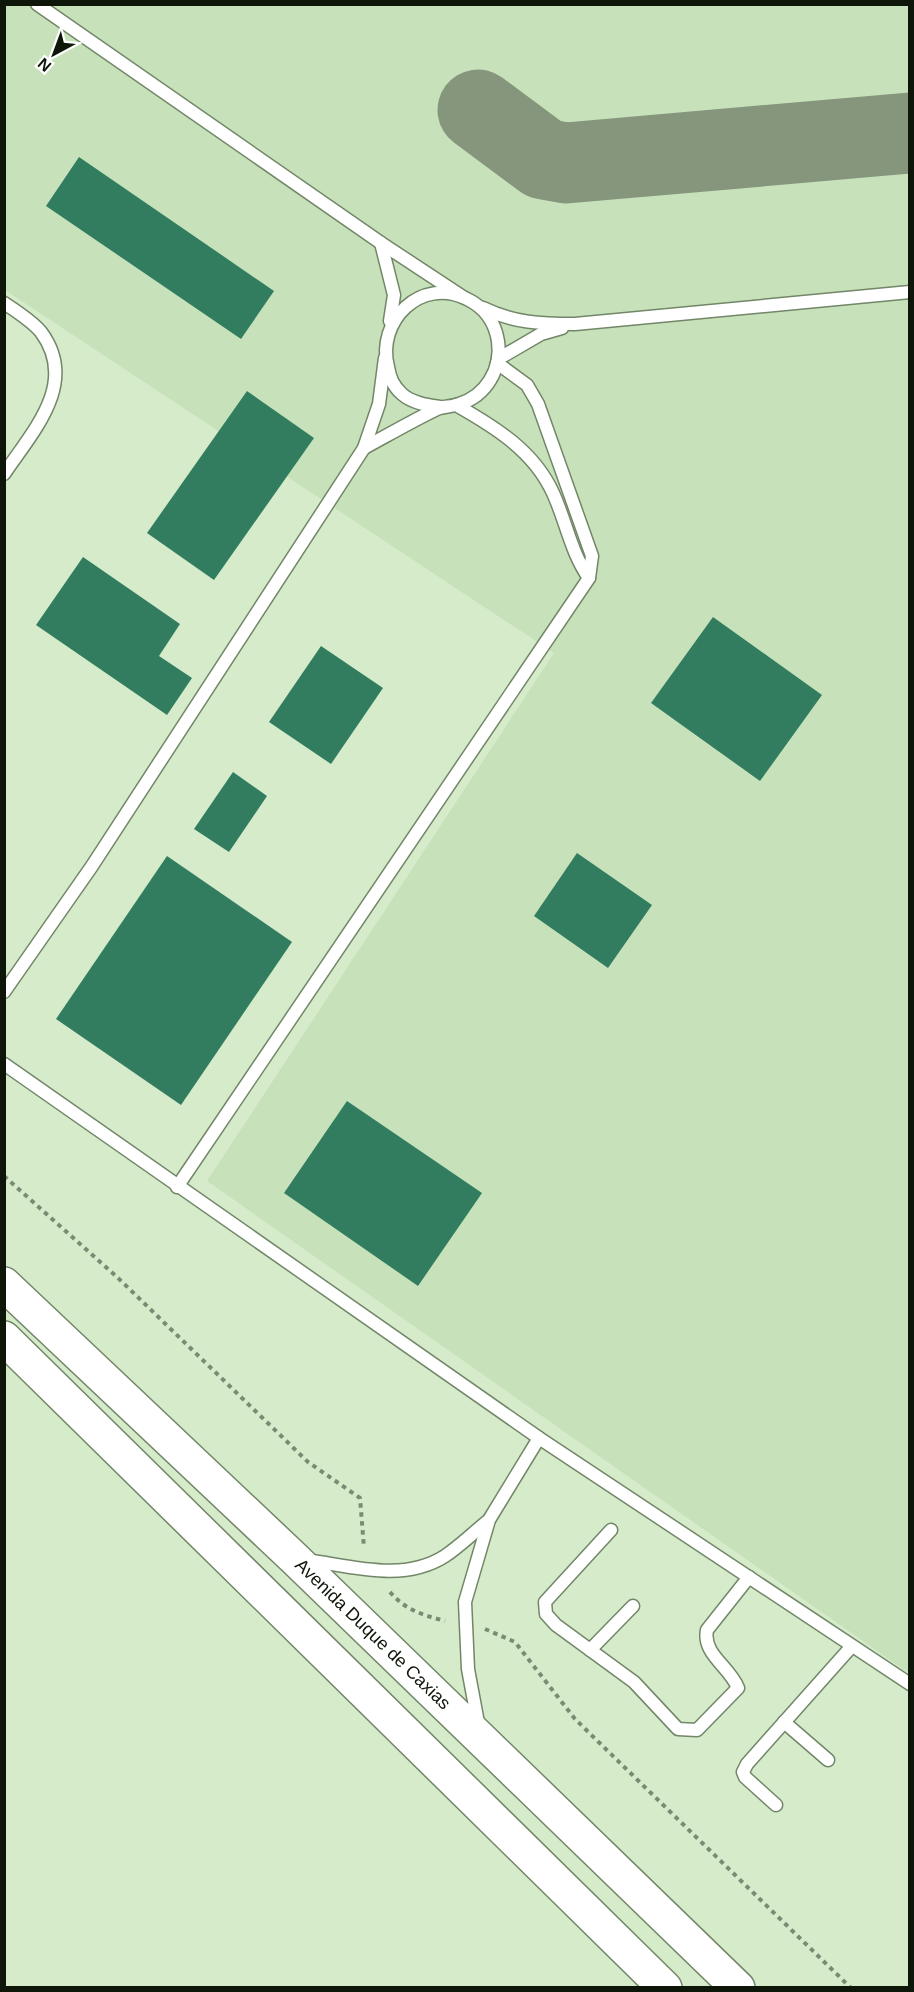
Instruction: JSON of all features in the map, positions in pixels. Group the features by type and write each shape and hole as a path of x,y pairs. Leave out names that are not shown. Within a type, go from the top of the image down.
{"main road":[{"name":"Avenida Duque de Caxias","path":"4,1284 295,1559 738,1988"},
{"path":"4,1338 665,1988"}],"lane":[{"path":"37,4 381,243 463,297 509,319 528,324 575,324 909,292"},
{"path":"4,992 92,866 364,448 380,405 385,341 390,326 394,295 381,243"},
{"path":"390,326 399,311 413,300 429,294 446,293 463,297"},
{"path":"4,303 40,332 57,363 54,393 39,423 4,474"},
{"path":"385,358 392,383 403,395 420,404 440,407 471,400 493,378 498,361 497,332 490,318 480,306"},
{"path":"498,361 542,334 575,324"},
{"path":"177,1187 589,578 592,556 538,404 526,385 498,361"},
{"path":"456,405 492,425 530,456 553,492 577,558 589,578"},
{"path":"364,448 440,407"},
{"path":"4,1064 539,1438 909,1683"},
{"path":"480,1738 477,1704 468,1669 465,1602 489,1520 539,1438"},
{"path":"295,1559 387,1571 424,1566 445,1556 489,1520"},
{"path":"611,1530 545,1602 546,1614 634,1682 678,1729 697,1730 738,1688 711,1652 705,1639 707,1630 748,1577"},
{"path":"590,1650 633,1605"},
{"path":"776,1805 745,1777 743,1772 747,1764 852,1646"},
{"path":"784,1722 828,1760"}],"shaded area":[{"path":"4,5 909,5 910,1668 907,1672 207,1181 554,653 5,290"}],"building":[{"path":"79,157 274,291 241,339 46,206"},
{"path":"247,391 314,438 214,580 147,533"},
{"path":"83,557 180,624 159,656 192,678 167,715 36,625"},
{"path":"713,617 822,695 760,781 651,703"},
{"path":"321,646 383,688 331,764 269,722"},
{"path":"233,772 267,796 229,852 194,829"},
{"path":"577,853 652,905 608,968 534,916"},
{"path":"167,856 292,942 181,1105 56,1019"},
{"path":"347,1101 482,1193 418,1286 284,1193"}],"taxiway":[{"path":"478,110 544,159 566,163 910,133"}]}
